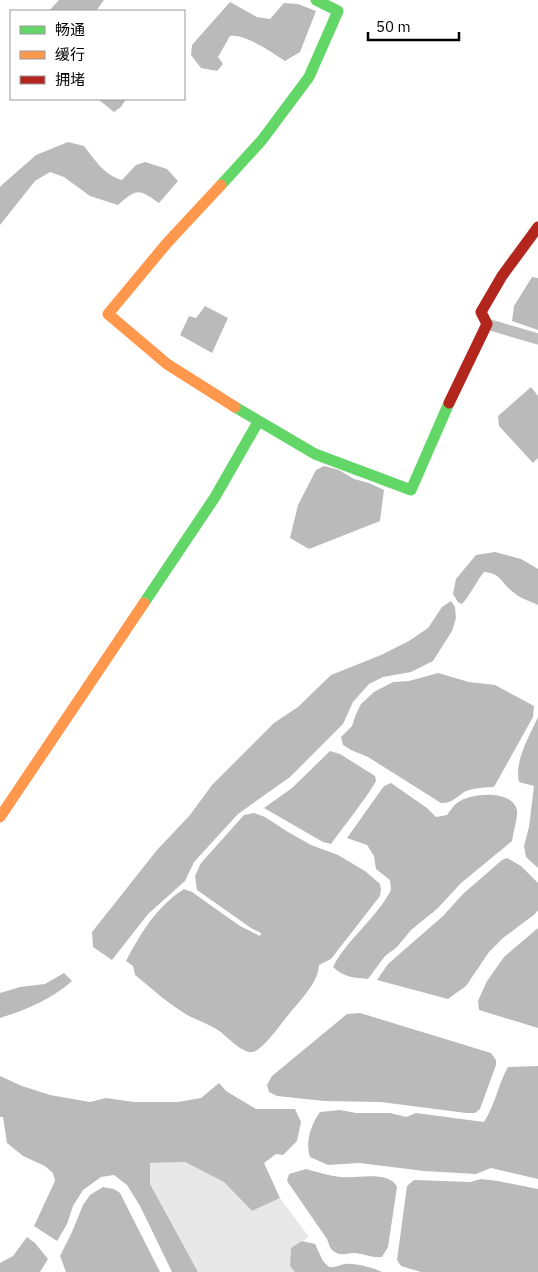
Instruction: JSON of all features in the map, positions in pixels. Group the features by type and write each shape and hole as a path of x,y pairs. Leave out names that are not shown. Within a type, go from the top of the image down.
{"street":[{"path":"316,0 338,11 309,76 262,140 167,243 108,314 167,364 258,422 316,454 411,490 446,408 486,324 481,312 502,276 538,226"},
{"path":"486,324 538,339"},
{"path":"0,817 215,497 258,422"}],"shaded area":[{"path":"59,0 104,0 97,10 50,10"},
{"path":"230,2 257,17 270,19 284,3 298,4 316,11 300,52 285,61 251,41 230,36 218,57 223,64 217,71 201,68 191,55 192,45"},
{"path":"99,100 125,100 121,107 114,112"},
{"path":"68,142 84,146 105,171 116,178 122,180 136,165 145,162 167,169 178,181 159,203 147,195 138,192 118,205 90,196 64,177 50,172 35,181 0,225 0,187 36,155"},
{"path":"532,277 538,278 538,330 512,321 514,306"},
{"path":"205,306 228,318 212,353 180,335 189,316 196,318"},
{"path":"531,387 538,396 538,458 533,463 499,426 498,416"},
{"path":"324,466 339,470 354,479 384,490 380,521 309,549 290,538 298,505 316,470"},
{"path":"495,552 521,559 538,569 538,605 515,594 494,574 484,572 462,604 458,602 453,594 456,579 476,555"},
{"path":"451,601 455,607 456,618 452,631 433,661 411,672 383,677 369,684 353,702 343,724 290,777 238,814 194,862 185,881 148,914 112,960 93,947 92,932 157,850 190,815 212,785 274,723 298,707 331,675 381,655 409,641 428,628 442,607"},
{"path":"438,673 469,682 495,685 534,706 533,717 494,787 466,791 445,803 441,803 368,757 343,745 341,737 352,726 361,704 374,692 393,682 409,681"},
{"path":"538,717 538,868 526,857 524,846 529,827 534,786 519,782 518,774 520,757"},
{"path":"330,751 340,754 375,776 376,781 331,844 323,842 264,808 292,788"},
{"path":"391,783 427,808 436,817 447,815 456,804 463,800 480,795 490,795 499,796 514,803 517,810 516,821 512,841 461,883 437,909 411,930 397,947 385,956 368,979 354,977 345,975 333,967 346,947 378,910 391,890 390,880 376,869 374,856 367,845 347,838 384,786"},
{"path":"254,813 265,817 311,845 338,855 365,871 380,884 381,890 380,896 331,959 319,965 316,978 304,996 267,1041 257,1050 249,1052 235,1044 218,1030 175,1007 135,975 133,966 126,961 157,912 184,889 192,892 240,926 260,936 261,933 197,890 195,876 201,863 244,815"},
{"path":"507,858 521,866 538,883 538,910 503,938 489,952 466,986 448,999 377,980 388,964 443,916 463,894 502,860"},
{"path":"538,928 538,1028 479,1010 478,1001 487,981 504,957"},
{"path":"64,973 72,981 56,993 29,1008 0,1018 0,993 20,987 45,984"},
{"path":"360,1013 491,1053 496,1060 496,1065 480,1109 475,1113 466,1113 381,1102 324,1101 277,1096 269,1092 267,1085 272,1076 347,1014"},
{"path":"538,1066 538,1179 491,1168 476,1174 424,1171 359,1163 328,1165 310,1157 308,1145 310,1133 320,1112 340,1110 356,1113 390,1113 406,1117 416,1113 484,1122 508,1067"},
{"path":"0,1076 22,1086 50,1095 90,1102 106,1098 134,1102 178,1102 201,1098 219,1083 226,1091 256,1109 295,1109 301,1122 297,1141 283,1155 276,1154 264,1163 280,1198 252,1211 224,1182 185,1162 150,1163 150,1184 198,1272 172,1272 140,1206 127,1185 114,1175 101,1177 83,1190 73,1206 67,1224 57,1241 34,1226 55,1181 53,1173 45,1166 23,1156 7,1143 3,1117 0,1117"},
{"path":"185,1162 224,1182 252,1211 280,1198 309,1237 291,1248 290,1266 295,1272 198,1272 150,1184 149,1163"},
{"path":"306,1169 337,1176 380,1177 393,1182 397,1187 388,1247 382,1257 355,1253 340,1254 332,1250 327,1239 287,1181 289,1174"},
{"path":"481,1179 538,1189 538,1272 421,1272 401,1266 397,1260 407,1186 414,1180 470,1182"},
{"path":"103,1187 114,1189 120,1193 160,1272 66,1272 60,1256 83,1205 90,1195"},
{"path":"27,1237 35,1243 48,1259 40,1272 0,1272 0,1263 13,1256"},
{"path":"302,1241 315,1244 323,1261 329,1267 354,1264 382,1272 295,1272 290,1266 291,1248"}],"traffic: fast":[{"path":"221,185 262,140 309,77 338,11 316,0"},
{"path":"235,407 315,454 411,490 449,403"},
{"path":"144,603 215,497 258,422"}],"traffic: slow":[{"path":"221,185 167,243 108,314 167,364 235,407"},
{"path":"0,817 144,603"}],"traffic: jam":[{"path":"449,403 487,324 481,312 502,276 538,227"}]}
